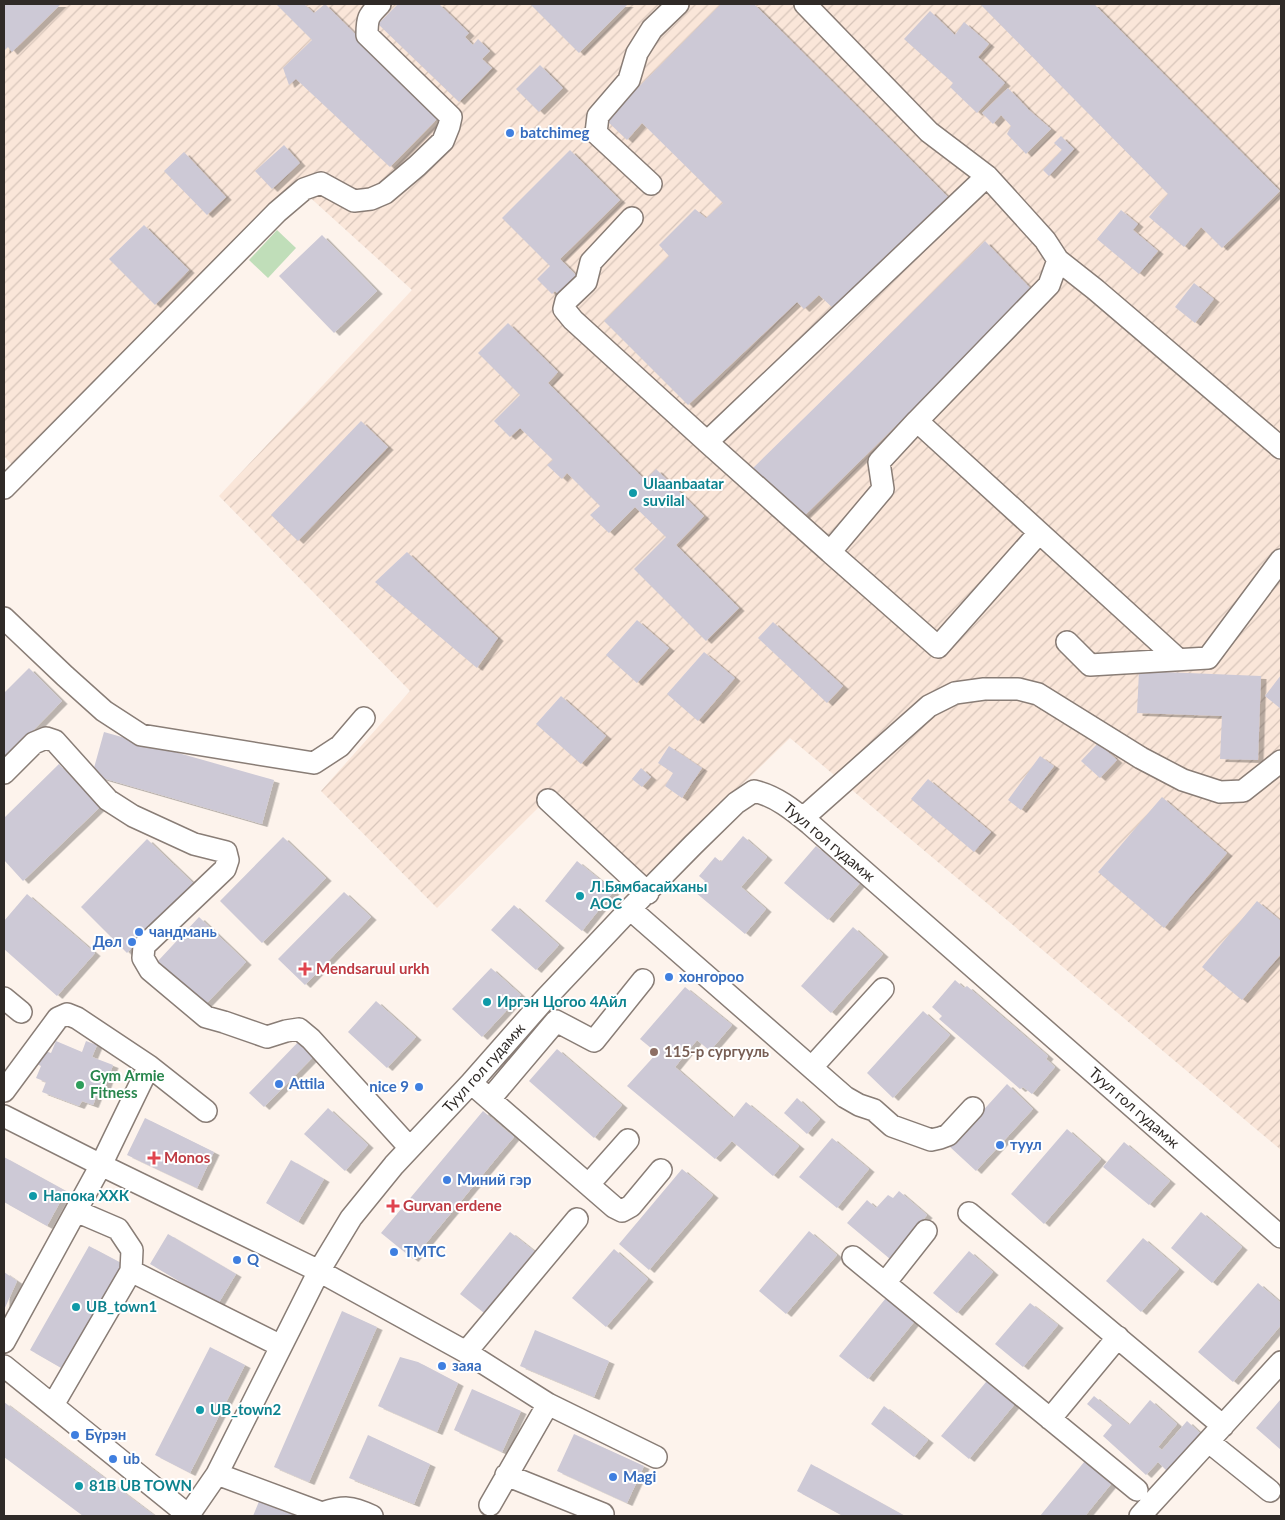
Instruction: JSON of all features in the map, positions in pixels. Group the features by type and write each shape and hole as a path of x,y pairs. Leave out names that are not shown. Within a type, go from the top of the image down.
{"street":[{"path":"4,488 277,212 304,189 321,183 354,201 371,199 385,193 443,141 451,117 367,35 367,22 370,13 380,4"},
{"path":"651,184 596,133 598,116 629,80 636,53 652,29 678,4"},
{"path":"805,4 929,132 987,176 1045,240 1058,260 1096,290 1281,448"},
{"path":"707,442 987,176"},
{"path":"632,218 591,262 586,282 566,301 564,309 573,320 707,442 938,647 1039,533"},
{"path":"830,552 883,489 879,462 1049,285 1058,260"},
{"path":"917,422 1179,660"},
{"path":"1067,642 1090,665 1208,658 1281,560"},
{"path":"4,618 104,711 141,734 314,763 340,746 364,718"},
{"path":"803,818 929,706 955,694 984,689 1018,689 1038,694 1141,758 1182,780 1220,792 1243,791 1281,761"},
{"path":"4,774 34,742 46,738 55,742 108,800 117,806 194,844 226,852 228,860 225,869 144,946 143,958 150,970 206,1018 224,1022 267,1037 299,1029 410,1148"},
{"name":"Туул гол гудамж","path":"188,1516 217,1474 319,1271 351,1218 394,1165 472,1083 545,999 630,909 736,804 754,791 767,794 803,818 1281,1237"},
{"path":"548,800 648,892"},
{"path":"630,909 845,1097 859,1105 874,1110 892,1126 932,1140 948,1135 973,1108"},
{"path":"490,1099 556,1021 594,1041 643,980"},
{"path":"812,1067 883,989"},
{"path":"4,998 21,1012"},
{"path":"4,1090 58,1018 67,1014 77,1018 149,1066 206,1111"},
{"path":"4,1342 101,1165 149,1066"},
{"path":"472,1083 614,1207 622,1211 630,1206 661,1170"},
{"path":"4,1116 319,1271 466,1352 548,1404 656,1457"},
{"path":"589,1184 628,1140"},
{"path":"52,1406 131,1271 132,1250 118,1229 76,1211"},
{"path":"969,1213 1118,1337 1270,1490"},
{"path":"466,1352 577,1219"},
{"path":"885,1283 926,1231"},
{"path":"852,1257 1137,1490"},
{"path":"131,1271 281,1346"},
{"path":"1050,1419 1118,1337"},
{"path":"1140,1516 1281,1362"},
{"path":"4,1366 188,1516"},
{"path":"490,1505 548,1404"},
{"path":"217,1474 322,1514 340,1508 357,1509 372,1516"},
{"path":"506,1475 603,1514"}],"shaded area":[{"path":"4,4 1281,4 1281,1150 790,738 632,892 539,807 437,908 321,791 410,691 219,496 412,290 294,183 14,467 4,456"}],"green space":[{"path":"277,230 296,248 268,278 249,260"}],"building":[{"path":"4,4 61,4 12,52 8,47 4,51"},
{"path":"276,4 304,4 314,13 325,4 439,117 390,167 296,79 289,85 283,68 312,40"},
{"path":"398,4 439,4 469,33 465,37 473,45 478,39 490,51 482,59 492,68 459,102 378,24"},
{"path":"532,4 628,4 579,53"},
{"path":"721,4 754,4 948,197 835,310 819,295 804,309 797,302 688,405 604,321 669,256 659,245 695,209 706,218 723,203 642,123 627,140 606,120"},
{"path":"980,4 1094,4 1280,191 1222,248 1201,227 1184,247 1149,217 1168,194"},
{"path":"930,11 955,35 964,22 989,44 978,57 1005,83 977,113 950,87 953,83 904,39"},
{"path":"540,65 563,88 539,112 516,89"},
{"path":"1008,88 1051,129 1026,154 1007,134 1011,126 1001,115 993,124 982,113"},
{"path":"1061,136 1074,149 1049,176 1043,170 1062,150 1054,143"},
{"path":"284,145 300,163 272,189 255,171"},
{"path":"570,150 620,200 560,259 584,283 565,301 555,291 552,294 537,279 550,266 502,218"},
{"path":"184,152 226,197 207,215 164,171"},
{"path":"1121,210 1138,224 1133,230 1158,251 1139,274 1097,239"},
{"path":"144,225 189,270 155,305 109,259"},
{"path":"322,235 377,291 334,333 279,276"},
{"path":"985,241 1033,291 799,521 750,471"},
{"path":"1194,283 1214,299 1195,323 1175,307"},
{"name":"Ulaanbaatar suvilal","path":"508,323 558,372 548,383 645,480 656,469 704,516 676,545 739,608 706,641 634,569 666,537 635,507 609,533 590,515 600,506 567,473 562,479 547,465 553,460 520,428 510,437 494,421 520,395 478,353"},
{"path":"361,421 388,447 298,541 271,515"},
{"path":"407,552 498,638 477,668 375,582"},
{"path":"637,620 669,648 637,683 606,655"},
{"path":"773,622 843,686 827,703 758,638"},
{"path":"704,652 735,678 698,721 667,694"},
{"path":"29,668 62,701 4,760 4,693"},
{"path":"1139,671 1261,676 1258,760 1220,759 1222,716 1137,713"},
{"path":"1281,675 1281,709 1265,696"},
{"path":"561,696 606,736 581,764 536,724"},
{"path":"104,732 274,780 262,824 92,775"},
{"path":"1098,743 1117,760 1100,778 1081,761"},
{"path":"669,746 702,768 682,798 665,786 673,773 658,763"},
{"path":"1040,756 1054,766 1021,810 1008,800"},
{"path":"59,764 100,807 23,881 4,860 4,818"},
{"path":"641,768 651,777 642,787 632,779"},
{"path":"928,779 991,832 974,852 911,799"},
{"path":"1162,797 1227,853 1164,928 1098,872"},
{"path":"743,836 767,857 741,887 766,909 745,934 695,892 705,881 699,876 715,857 721,862"},
{"path":"283,837 326,878 262,943 220,901"},
{"path":"147,839 194,884 127,953 81,907"},
{"path":"816,846 860,883 828,920 784,883"},
{"name":"Л.Бямбасайханы АОС","path":"577,861 614,891 582,931 545,901"},
{"path":"344,892 371,917 305,985 278,959"},
{"path":"27,894 95,953 57,996 4,949 4,921"},
{"path":"1257,901 1281,921 1281,954 1242,1000 1202,967"},
{"path":"514,905 559,945 536,970 491,930"},
{"path":"199,917 246,962 205,1005 158,961"},
{"path":"853,927 883,954 831,1013 801,986"},
{"name":"Иргэн Цогоо 4Айл","path":"491,968 521,995 482,1037 452,1009"},
{"path":"955,980 964,988 967,986 1048,1056 1046,1059 1055,1067 1032,1094 1023,1087 1020,1089 939,1019 942,1016 932,1007"},
{"path":"685,987 732,1025 710,1051 697,1040 675,1067 733,1118 746,1102 799,1146 773,1176 732,1141 715,1159 627,1086 657,1053 640,1039"},
{"path":"376,1001 416,1037 387,1068 348,1032"},
{"path":"923,1011 950,1035 893,1098 867,1073"},
{"path":"301,1039 316,1054 264,1107 249,1093"},
{"path":"56,1041 82,1052 86,1041 97,1045 92,1057 113,1065 104,1090 100,1088 93,1105 82,1101 79,1106 42,1092 46,1082 36,1078 41,1066 37,1064 42,1050 51,1053"},
{"path":"557,1049 622,1105 594,1138 529,1081"},
{"path":"1007,1084 1033,1109 976,1171 950,1147"},
{"path":"797,1098 820,1119 807,1134 784,1113"},
{"path":"328,1108 368,1145 345,1171 304,1134"},
{"path":"483,1111 514,1137 413,1259 381,1233"},
{"path":"145,1118 214,1152 197,1188 127,1155"},
{"path":"1067,1129 1101,1159 1044,1224 1011,1194"},
{"path":"832,1138 869,1169 837,1208 799,1177"},
{"path":"1124,1142 1170,1181 1149,1205 1103,1167"},
{"name":"Напока ХХК","path":"4,1157 66,1191 47,1226 4,1202"},
{"path":"291,1160 324,1179 298,1222 266,1203"},
{"path":"682,1169 713,1195 649,1270 619,1244"},
{"path":"899,1191 927,1215 890,1259 847,1223 867,1200 876,1208 888,1195 893,1198"},
{"path":"1201,1212 1242,1247 1212,1283 1171,1248"},
{"path":"809,1231 837,1255 786,1314 759,1291"},
{"path":"510,1232 543,1258 493,1320 460,1294"},
{"path":"168,1234 236,1274 218,1304 150,1264"},
{"path":"1143,1238 1179,1269 1141,1312 1106,1281"},
{"name":"UB_town1","path":"89,1246 123,1264 63,1369 30,1350"},
{"path":"614,1249 648,1279 606,1327 572,1298"},
{"path":"969,1251 993,1272 957,1313 933,1293"},
{"path":"4,1272 17,1281 4,1310"},
{"path":"1258,1283 1281,1303 1281,1325 1233,1382 1198,1352"},
{"path":"890,1293 918,1317 868,1379 839,1356"},
{"path":"1030,1303 1058,1325 1023,1367 995,1344"},
{"path":"342,1311 377,1327 309,1482 274,1467"},
{"path":"535,1330 609,1361 594,1397 520,1366"},
{"name":"UB_town2","path":"210,1347 245,1365 190,1473 155,1455"},
{"path":"400,1357 418,1362 458,1383 437,1432 378,1406"},
{"path":"991,1376 1019,1399 969,1459 941,1436"},
{"path":"472,1389 521,1411 502,1452 454,1430"},
{"path":"1094,1396 1129,1425 1150,1400 1177,1424 1158,1447 1162,1450 1187,1421 1201,1434 1167,1471 1158,1462 1146,1475 1103,1436 1112,1425 1087,1404"},
{"path":"1281,1399 1281,1450 1256,1428"},
{"name":"81В UB TOWN","path":"4,1402 155,1516 83,1516 4,1457"},
{"path":"884,1406 928,1440 914,1457 871,1424"},
{"path":"574,1434 644,1466 627,1503 557,1471"},
{"path":"368,1435 430,1464 414,1504 349,1478"},
{"path":"1089,1456 1116,1478 1085,1516 1040,1516"},
{"path":"811,1464 905,1516 843,1516 797,1491"},
{"path":"260,1499 296,1516 253,1516"}],"place":[{"name":"batchimeg","path":"510,133"},
{"name":"Ulaanbaatar suvilal","path":"633,493"},
{"name":"Л.Бямбасайханы АОС","path":"580,896"},
{"name":"чандмань","path":"139,932"},
{"name":"Дөл","path":"132,942"},
{"name":"Mendsaruul urkh","path":"305,969"},
{"name":"хонгороо","path":"669,977"},
{"name":"Иргэн Цогоо 4Айл","path":"487,1002"},
{"name":"115-р сургууль","path":"654,1052"},
{"name":"Attila","path":"279,1084"},
{"name":"Gym Armie Fitness","path":"80,1085"},
{"name":"nice 9","path":"419,1087"},
{"name":"туул","path":"1000,1145"},
{"name":"Monos","path":"154,1158"},
{"name":"Миний гэр","path":"447,1180"},
{"name":"Напока ХХК","path":"33,1196"},
{"name":"Gurvan erdene","path":"393,1206"},
{"name":"ТМТС","path":"394,1252"},
{"name":"Q","path":"237,1260"},
{"name":"UB_town1","path":"76,1307"},
{"name":"заяа","path":"442,1366"},
{"name":"UB_town2","path":"200,1410"},
{"name":"Бүрэн","path":"75,1435"},
{"name":"ub","path":"113,1459"},
{"name":"Magi","path":"613,1477"},
{"name":"81В UB TOWN","path":"79,1486"}]}
